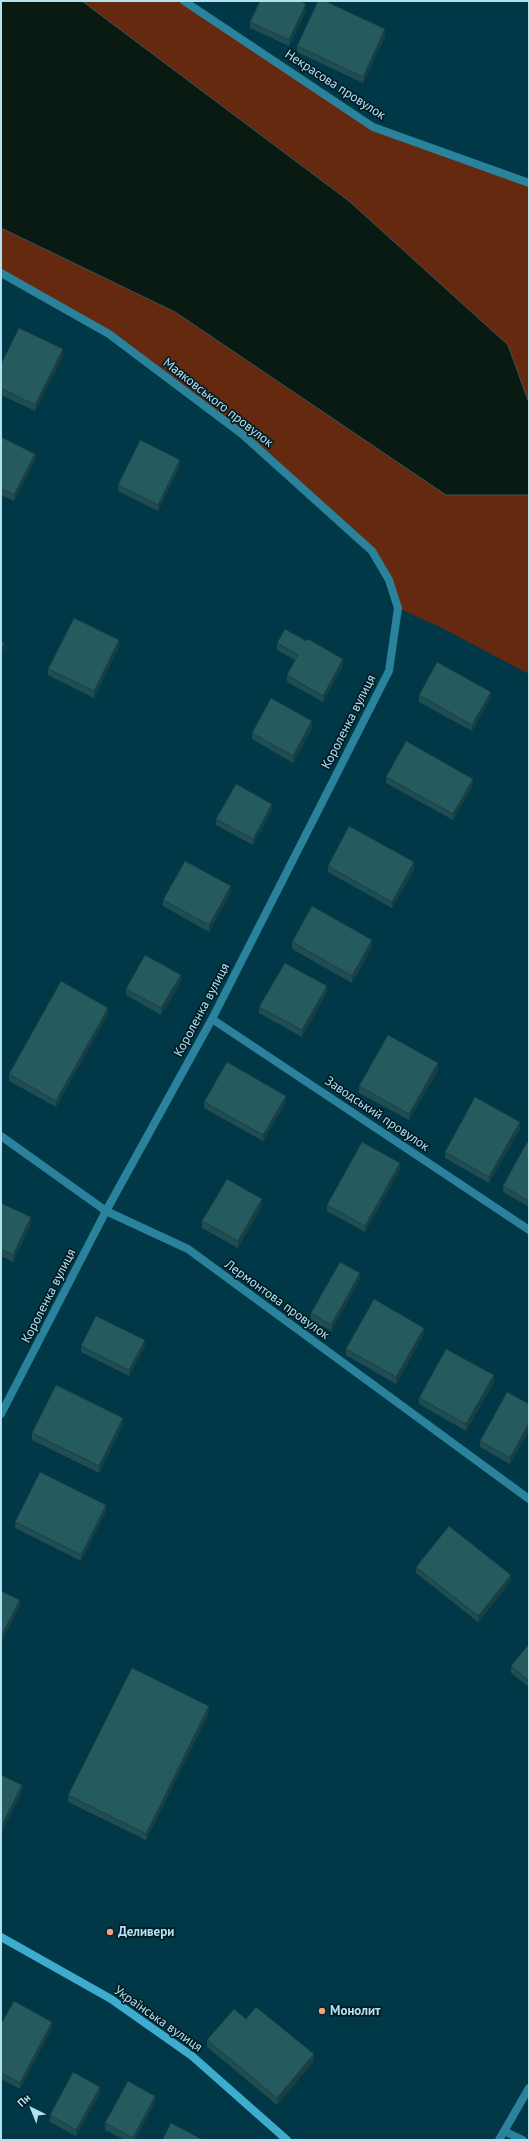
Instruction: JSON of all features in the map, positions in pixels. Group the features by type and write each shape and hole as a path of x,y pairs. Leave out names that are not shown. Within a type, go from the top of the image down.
{"street":[{"name":"Некрасова провулок","path":"184,1 374,127 529,183"},
{"name":"Маяковського провулок","path":"1,273 109,334 242,434 372,551 389,580 398,608"},
{"name":"Короленка вулиця","path":"1,1414 106,1211 212,1019 389,671 396,636 398,608"},
{"name":"Заводський провулок","path":"212,1019 529,1230"},
{"name":"Лермонтова провулок","path":"1,1136 106,1211 188,1249 529,1499"},
{"name":"Українська вулиця","path":"1,1937 111,1999 192,2056 287,2140"},
{"path":"499,2140 529,2088"},
{"path":"504,2131 523,2140"}],"shaded area":[{"path":"1,1 184,1 373,127 529,183 529,674 440,627 398,608 372,551 242,434 109,334 1,273"},
{"path":"1,1 82,1 349,201 508,345 529,403 529,495 446,495 175,312 1,228"}],"building":[{"path":"260,1 299,1 306,4 289,40 250,22"},
{"path":"318,1 325,1 385,29 363,77 297,46"},
{"path":"19,328 63,349 35,405 1,388 1,364"},
{"path":"1,437 35,454 14,495 1,488"},
{"path":"140,440 180,460 158,505 118,485"},
{"path":"74,618 119,640 94,691 48,669"},
{"path":"285,629 306,641 308,639 343,659 323,696 287,675 298,655 277,643"},
{"path":"1,642 4,643 1,649"},
{"path":"437,662 491,692 472,725 419,695"},
{"path":"271,698 312,721 293,756 252,733"},
{"path":"406,741 473,779 453,814 386,777"},
{"path":"236,784 272,804 253,839 216,819"},
{"path":"349,826 414,862 392,902 328,866"},
{"path":"185,861 231,886 209,925 163,900"},
{"path":"312,906 372,940 352,976 292,942"},
{"path":"145,955 181,975 161,1008 126,989"},
{"path":"285,963 327,986 302,1030 259,1007"},
{"path":"61,981 108,1008 56,1101 9,1074"},
{"path":"388,1035 438,1063 409,1114 359,1086"},
{"path":"227,1062 286,1096 263,1135 204,1102"},
{"path":"475,1097 520,1122 489,1177 445,1152"},
{"path":"362,1142 400,1163 365,1226 327,1205"},
{"path":"527,1142 529,1143 529,1201 503,1186"},
{"path":"227,1179 262,1199 238,1241 202,1221"},
{"path":"1,1203 31,1217 13,1255 1,1249"},
{"path":"340,1262 360,1273 331,1325 311,1313"},
{"path":"374,1299 424,1328 396,1377 346,1349"},
{"path":"96,1316 145,1340 129,1370 81,1346"},
{"path":"446,1349 494,1375 466,1424 419,1398"},
{"path":"56,1385 123,1418 99,1466 32,1433"},
{"path":"507,1392 529,1404 529,1423 510,1458 480,1441"},
{"path":"40,1472 106,1505 81,1555 15,1522"},
{"path":"449,1526 511,1575 478,1616 416,1567"},
{"path":"1,1591 20,1600 1,1636"},
{"path":"529,1644 529,1681 511,1666"},
{"path":"132,1668 209,1706 146,1834 68,1795"},
{"path":"1,1775 22,1785 1,1827"},
{"path":"14,2001 52,2022 20,2083 1,2073 1,2024"},
{"path":"256,2007 314,2054 277,2098 207,2040 234,2009 246,2019"},
{"path":"73,2072 100,2087 76,2130 50,2115"},
{"path":"128,2081 155,2096 133,2138 105,2123"},
{"path":"171,2123 203,2140 162,2140"}],"place":[{"name":"Деливери","path":"110,1932"},
{"name":"Монолит","path":"322,2011"}]}
